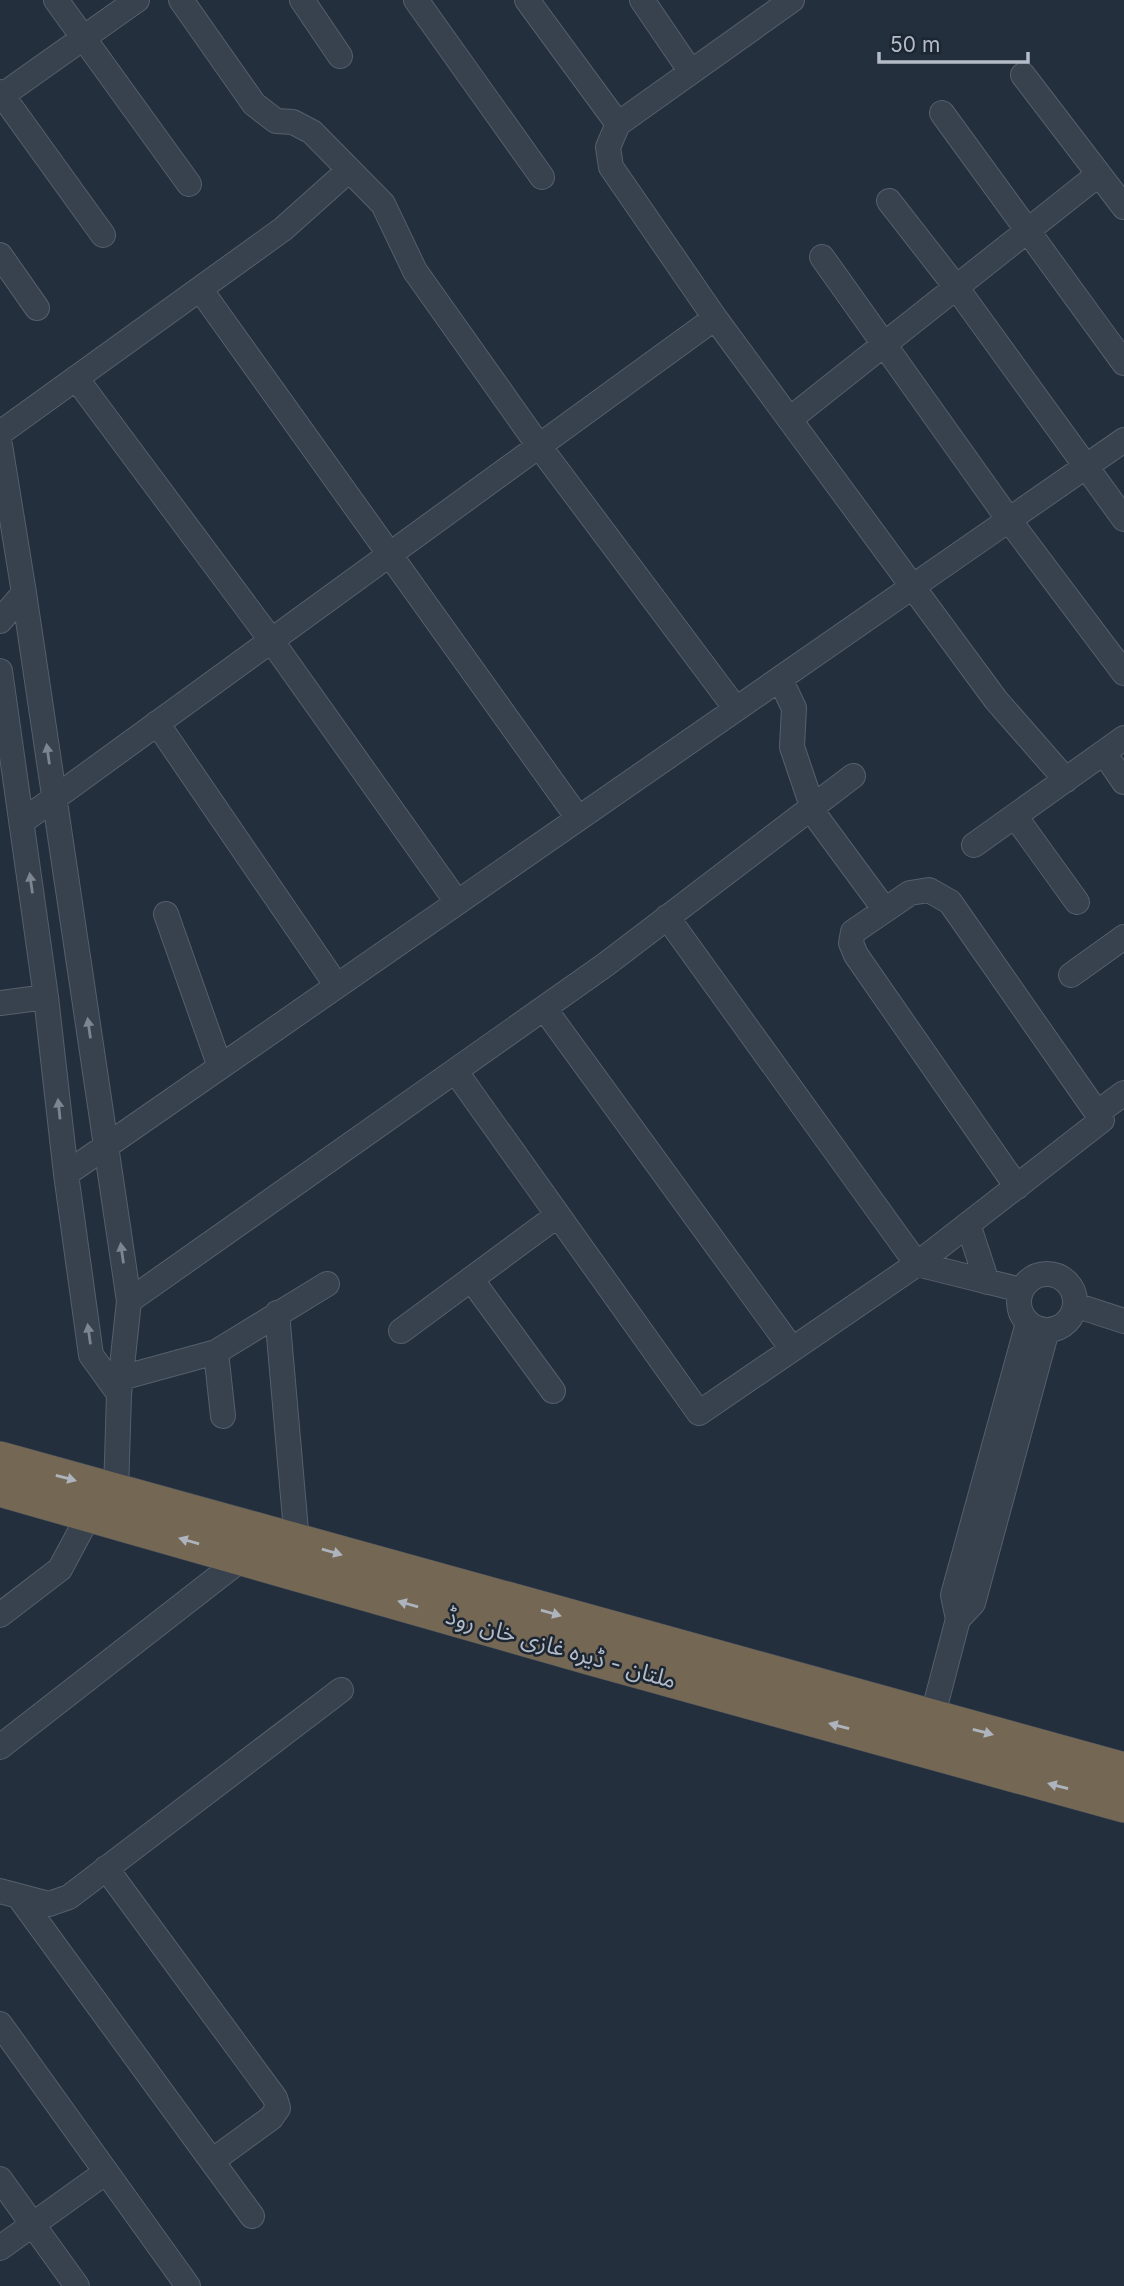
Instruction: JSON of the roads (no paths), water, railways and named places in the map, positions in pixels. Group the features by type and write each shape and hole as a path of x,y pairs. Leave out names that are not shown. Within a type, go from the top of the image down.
{"highway":[{"name":"ملتان - ڈیرہ غازی خان روڈ","path":"0,1460 244,1557 781,1693 932,1718 1124,1771"},
{"name":"ملتان - ڈیرہ غازی خان روڈ","path":"0,1488 103,1502 297,1542 781,1693 1124,1804"}],"street":[{"path":"56,0 189,184"},
{"path":"103,235 1,95 137,0"},
{"path":"181,0 254,104 275,121 293,122 312,132 383,204 415,271 539,446 736,709"},
{"path":"302,0 340,56"},
{"path":"416,0 541,177"},
{"path":"527,0 618,124"},
{"path":"642,0 691,72"},
{"path":"787,2 618,124 608,147 611,167 715,318 996,700 1066,780"},
{"path":"1023,75 1124,206"},
{"path":"942,113 1124,363"},
{"path":"0,433 283,229 349,170"},
{"path":"790,419 1099,174"},
{"path":"889,201 956,287 1124,519"},
{"path":"0,255 37,308"},
{"path":"822,257 1009,520 1124,673"},
{"path":"200,289 578,818"},
{"path":"23,821 715,318"},
{"path":"76,378 271,640 457,902"},
{"path":"66,1174 1124,440"},
{"path":"0,445 129,1301 103,1502 60,1569 0,1615"},
{"path":"0,621 24,593"},
{"path":"0,671 23,821 91,1355 120,1386"},
{"path":"780,679 794,708 792,747 815,815 886,910"},
{"path":"157,723 337,986"},
{"path":"974,845 1124,738"},
{"path":"1104,753 1124,782"},
{"path":"129,1301 456,1072 853,776"},
{"path":"1015,816 1077,902"},
{"path":"456,1072 699,1413 917,1264 1017,1187 1102,1120 950,902 929,890 910,893 853,932 851,943 856,955 1017,1187"},
{"path":"166,914 220,1067"},
{"path":"667,917 917,1264 1021,1290"},
{"path":"1071,975 1124,937"},
{"path":"0,1003 46,997"},
{"path":"544,1008 792,1349"},
{"path":"1097,1114 1124,1093"},
{"path":"401,1331 558,1215"},
{"path":"968,1224 988,1282"},
{"path":"1049,1274 1060,1277 1069,1284 1075,1305 1066,1323 1057,1329 1037,1327 1021,1314 1019,1302 1021,1290 1028,1282 1037,1276 1049,1274"},
{"path":"471,1279 553,1391"},
{"path":"120,1386 216,1352 327,1284"},
{"path":"1075,1305 1124,1321"},
{"path":"277,1313 297,1542"},
{"path":"932,1718 958,1619 973,1603 1037,1327"},
{"path":"216,1352 223,1416"},
{"path":"3,1738 244,1557"},
{"path":"9,1894 49,1904 69,1896 341,1689"},
{"path":"106,1868 275,2098 278,2108 271,2118 212,2161"},
{"path":"9,1894 252,2216"},
{"path":"0,2024 188,2286"},
{"path":"0,2248 106,2172"},
{"path":"0,2179 77,2286"}]}
